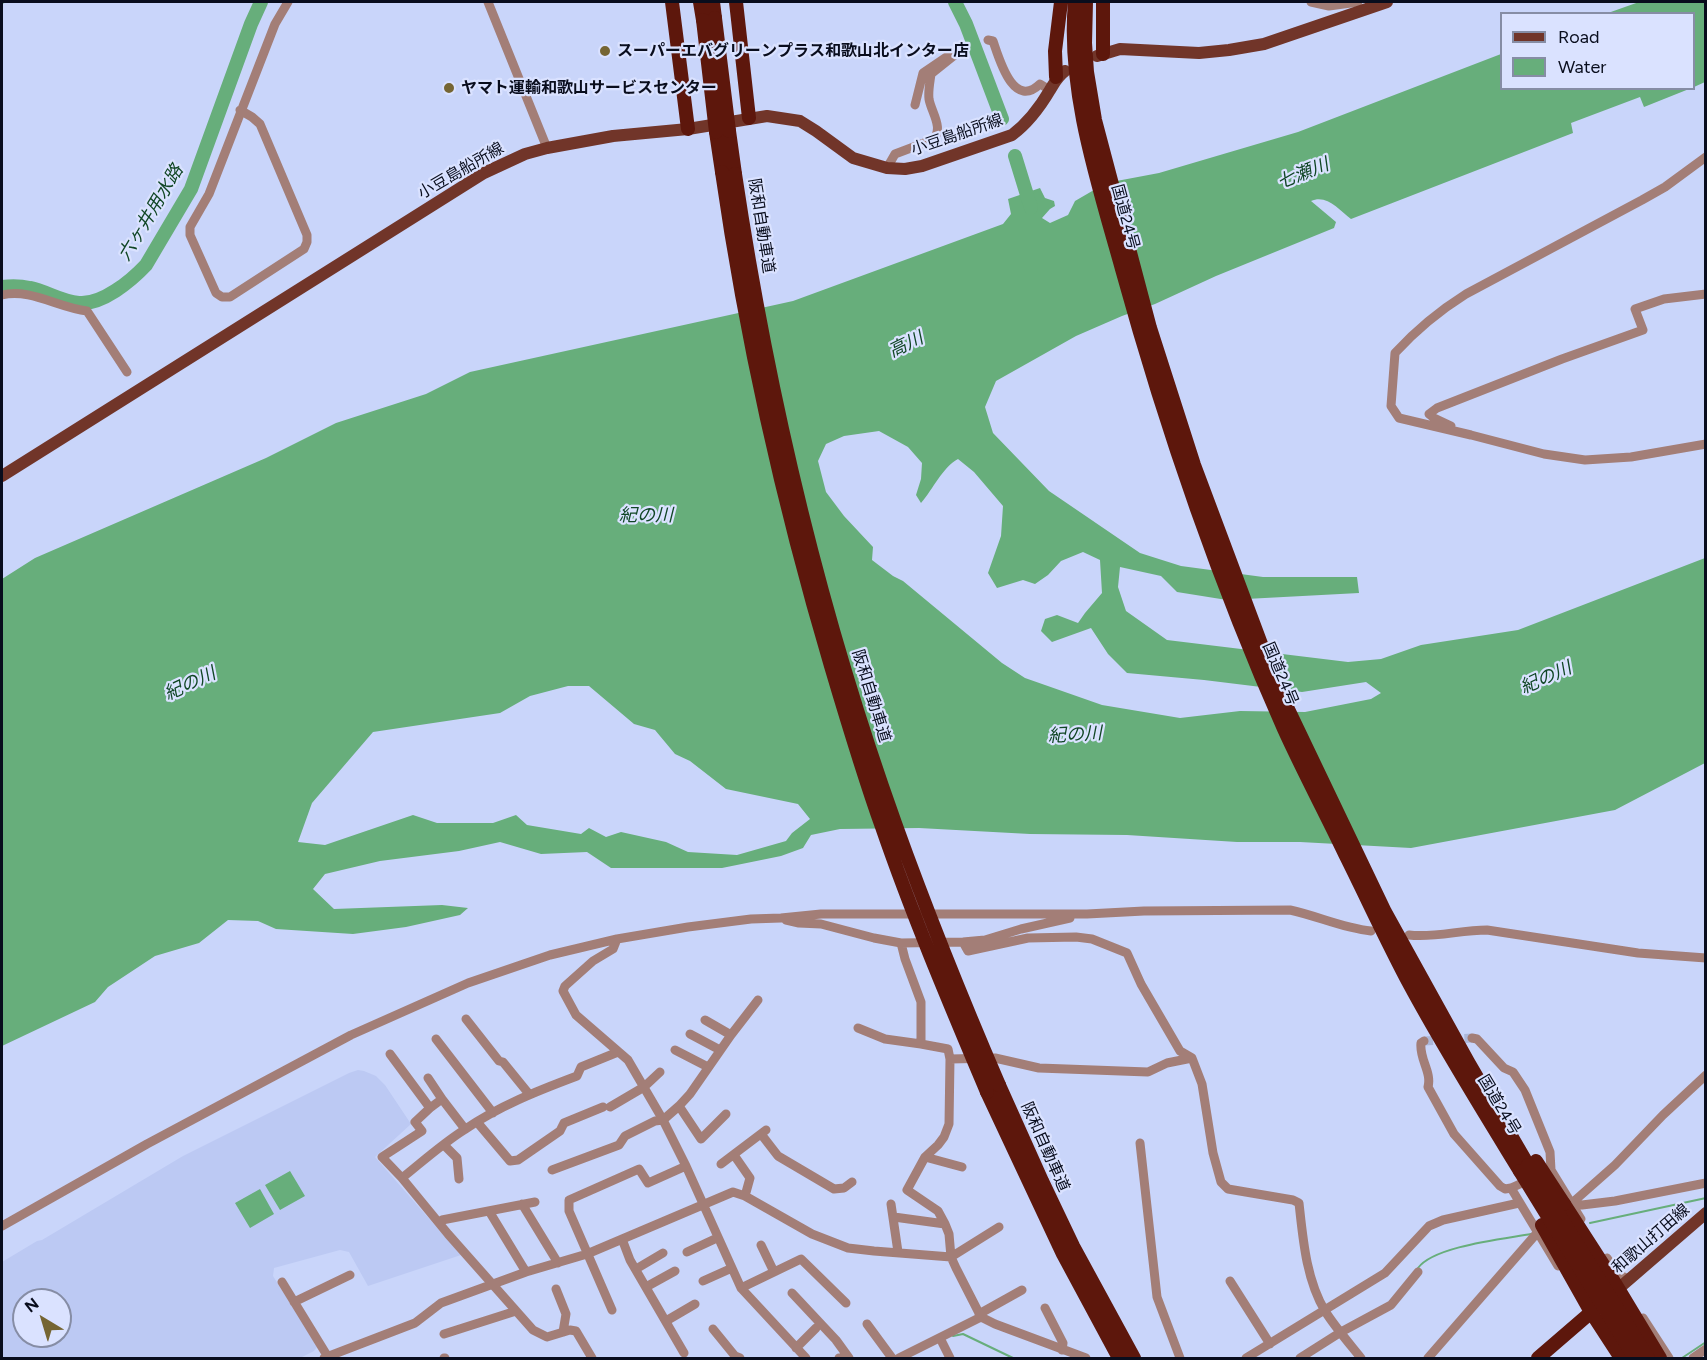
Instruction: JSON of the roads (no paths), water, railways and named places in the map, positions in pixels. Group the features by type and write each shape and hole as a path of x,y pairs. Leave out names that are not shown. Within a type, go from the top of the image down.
{"highway":[{"path":"672,2 688,129"},
{"name":"阪和自動車道","path":"700,2 709,19"},
{"name":"阪和自動車道","path":"713,2 709,19 728,173 730,227 748,329 793,531 848,725 881,825 919,928 1119,1359"},
{"path":"736,2 749,118"},
{"path":"1057,79 1055,51 1061,2"},
{"name":"国道24号","path":"1075,2 1074,52 1077,84 1090,121 1150,328 1194,465 1264,652 1409,983 1445,1047 1635,1359"},
{"name":"国道24号","path":"1086,2 1090,121"},
{"path":"1100,55 1103,2"},
{"name":"国道24号","path":"1379,912 1468,1062 1521,1172 1647,1359"},
{"path":"1521,1172 1568,1204 1660,1359"},
{"path":"1521,1172 1540,1229 1587,1310 1621,1359"},
{"name":"阪和自動車道","path":"1068,1250 1134,1359"},
{"path":"1538,1359 1587,1310 1618,1289"}],"main road":[{"path":"1100,55 1120,49 1199,53 1264,44 1387,2"},
{"name":"小豆島船所線","path":"2,476 484,173 525,154 613,136 688,129 767,116 800,121 854,158 888,168 905,169 922,166 1012,135 1033,116 1057,79"},
{"name":"和歌山打田線","path":"1618,1289 1706,1214"}],"street":[{"path":"240,110 260,124 308,235 304,249 230,297 222,297 216,293 190,235 190,227 209,194 240,110 274,24 288,2"},
{"path":"488,2 547,148"},
{"path":"1311,2 1329,6 1358,2"},
{"path":"988,40 993,41 1003,72 1015,86 1023,90 1035,89 1040,84 1057,79"},
{"path":"888,168 895,154 932,140 936,136 938,130 929,98 931,74 957,54 948,56 923,72 915,105"},
{"path":"1706,156 1650,196 1466,294 1439,311 1395,353 1391,406 1399,418 1544,454 1585,460 1631,457 1706,444"},
{"path":"2,295 24,294 87,311 127,372"},
{"path":"1471,435 1429,414 1437,408 1497,384 1643,330 1635,309 1664,299 1706,294"},
{"path":"2,1226 137,1150 351,1035 468,983 550,955 617,939 698,925 821,914 1087,914 1144,911 1290,910 1307,913 1345,927 1371,931"},
{"path":"781,918 799,923 821,924 901,943 985,940 1087,914"},
{"path":"1408,935 1439,936 1487,930 1638,952 1706,958"},
{"path":"963,942 968,951 1028,938 1076,937 1092,939 1127,953 1141,984 1180,1051 1192,1058 1202,1084 1213,1153 1221,1182 1228,1189 1299,1203 1308,1266 1324,1310 1361,1359"},
{"path":"617,939 613,950 593,961 563,991 576,1015 628,1060 663,1120 741,1288 806,1359"},
{"path":"901,943 921,1002 921,1044"},
{"path":"552,1170 619,1145 625,1136 655,1121 663,1120 690,1094 758,1000"},
{"path":"466,1019 529,1094"},
{"path":"705,1020 731,1035"},
{"path":"858,1028 885,1040 948,1049 950,1059 949,1124 944,1137 925,1157 907,1190 938,1211 949,1234 951,1257 980,1316 1086,1359"},
{"path":"690,1034 720,1050"},
{"path":"1472,1038 1477,1039 1504,1068 1513,1072 1526,1090 1550,1152 1551,1170 1568,1204 1618,1274 1630,1280"},
{"path":"436,1039 493,1113"},
{"path":"1424,1041 1420,1049 1430,1079 1428,1087 1454,1134 1500,1186 1505,1189 1521,1172 1551,1170"},
{"path":"675,1050 708,1067"},
{"path":"402,1178 477,1122 529,1094 577,1076 581,1067 618,1052"},
{"path":"390,1054 430,1108"},
{"path":"950,1059 995,1058 1039,1068 1148,1072 1167,1064 1192,1058"},
{"path":"477,1122 510,1161 518,1160 560,1131 564,1123 606,1107 644,1088 660,1072"},
{"path":"1568,1204 1615,1165 1706,1075"},
{"path":"428,1078 465,1129"},
{"path":"442,1099 415,1122 422,1131 382,1157 533,1330 547,1337 576,1331 592,1359"},
{"path":"679,1106 701,1139 726,1114"},
{"path":"721,1164 764,1132 778,1156 834,1189 844,1188 852,1182"},
{"path":"1140,1143 1157,1297 1180,1359"},
{"path":"444,1145 457,1158 459,1179"},
{"path":"734,1155 750,1178 745,1196"},
{"path":"925,1157 962,1167"},
{"path":"612,1310 569,1211 569,1200 639,1169 648,1183 686,1167"},
{"path":"1428,1359 1540,1229 1519,1203 1521,1172"},
{"path":"1568,1204 1615,1201 1706,1183"},
{"path":"282,1282 326,1358 415,1323 441,1303 526,1272 587,1254 733,1192 745,1196 812,1234 848,1248 951,1257 999,1227"},
{"path":"442,1220 535,1202"},
{"path":"1246,1359 1385,1274 1429,1226 1443,1220 1519,1203"},
{"path":"522,1204 558,1263"},
{"path":"891,1204 898,1252"},
{"path":"489,1211 526,1272"},
{"path":"894,1217 945,1224"},
{"path":"687,1252 717,1238"},
{"path":"622,1239 636,1269 684,1353"},
{"path":"760,1245 774,1272"},
{"path":"636,1269 663,1253"},
{"path":"741,1288 801,1259 846,1303"},
{"path":"703,1281 732,1268"},
{"path":"646,1287 675,1271"},
{"path":"1300,1359 1340,1331 1391,1305 1418,1272"},
{"path":"294,1302 350,1275"},
{"path":"1230,1281 1270,1344"},
{"path":"556,1289 566,1314 563,1332"},
{"path":"1618,1289 1637,1309 1669,1359"},
{"path":"899,1359 916,1354 941,1340 1022,1290"},
{"path":"792,1293 836,1340 849,1359"},
{"path":"666,1321 694,1304"},
{"path":"1045,1308 1063,1343 1062,1350"},
{"path":"1587,1310 1614,1359"},
{"path":"444,1334 516,1311"},
{"path":"867,1324 892,1359"},
{"path":"796,1348 816,1328"},
{"path":"713,1329 740,1359"},
{"path":"941,1340 950,1359"},
{"path":"352,1348 356,1359"},
{"path":"1693,1359 1706,1349"}],"water":[{"path":"1639,2 1705,2 1705,82 1695,87 1695,12 1611,12"},
{"name":"紀の川","path":"1500,54 1500,90 1686,90 1644,107 1640,97 1571,123 1573,133 1351,219 1328,201 1317,199 1311,201 1336,222 1334,228 1076,336 996,381 985,407 993,433 1049,491 1140,553 1181,566 1263,577 1357,577 1359,593 1227,600 1177,592 1161,576 1120,567 1118,587 1126,611 1167,640 1348,662 1381,659 1421,645 1518,630 1705,558 1705,763 1615,810 1411,848 919,828 840,829 811,835 803,848 781,856 722,868 611,868 587,852 541,854 500,842 459,851 380,861 325,874 313,889 334,909 442,905 468,908 460,915 406,927 353,934 276,929 258,921 228,920 199,943 155,956 108,987 95,1002 2,1046 2,579 35,558 266,458 336,423 426,394 470,372 793,301 1003,224 1011,214 1008,199 1040,188 1045,198 1054,201 1055,206 1042,218 1050,223 1068,215 1075,201 1106,183 1159,173 1298,132","holes":["879,431 908,447 922,463 921,479 916,495 921,503 943,473 958,459 974,472 1003,506 1001,536 988,573 997,588 1023,580 1035,584 1048,575 1061,561 1083,552 1100,560 1102,593 1078,623 1057,615 1045,619 1041,631 1052,642 1091,628 1108,654 1127,673 1302,692 1366,682 1381,693 1371,699 1305,712 1240,711 1180,718 1102,705 1025,678 1002,663 903,581 872,560 873,547 844,516 826,492 818,461 826,444 844,436","568,686 589,686 634,724 655,730 675,754 690,761 726,789 798,804 810,819 792,833 786,841 737,855 688,852 666,842 621,832 606,837 589,828 581,834 527,825 516,815 493,823 437,823 413,815 325,845 298,842 312,803 373,732 500,713 530,696"]},
{"path":"290,1171 305,1196 280,1210 265,1185"},
{"path":"260,1189 274,1214 250,1228 235,1203"}],"waterway":[{"name":"六ヶ井用水路","path":"2,287 27,287 66,301 88,303 116,291 146,265 191,189 261,2"},
{"name":"高川","path":"955,2 966,24 1002,119"},
{"name":"高川","path":"1015,156 1031,208"},
{"path":"1590,1223 1706,1198"},
{"path":"1418,1268 1426,1260 1454,1249 1531,1234"},
{"path":"953,1336 963,1334 1013,1358"},
{"path":"1682,1358 1706,1342"}],"tunnel":[{"path":"1424,1041 1472,1038"}],"place":[{"name":"スーパーエバグリーンプラス和歌山北インター店","path":"605,51"},
{"name":"ヤマト運輸和歌山サービスセンター","path":"449,88"}],"water label":[{"name":"七瀬川","path":"1303,174"}]}
